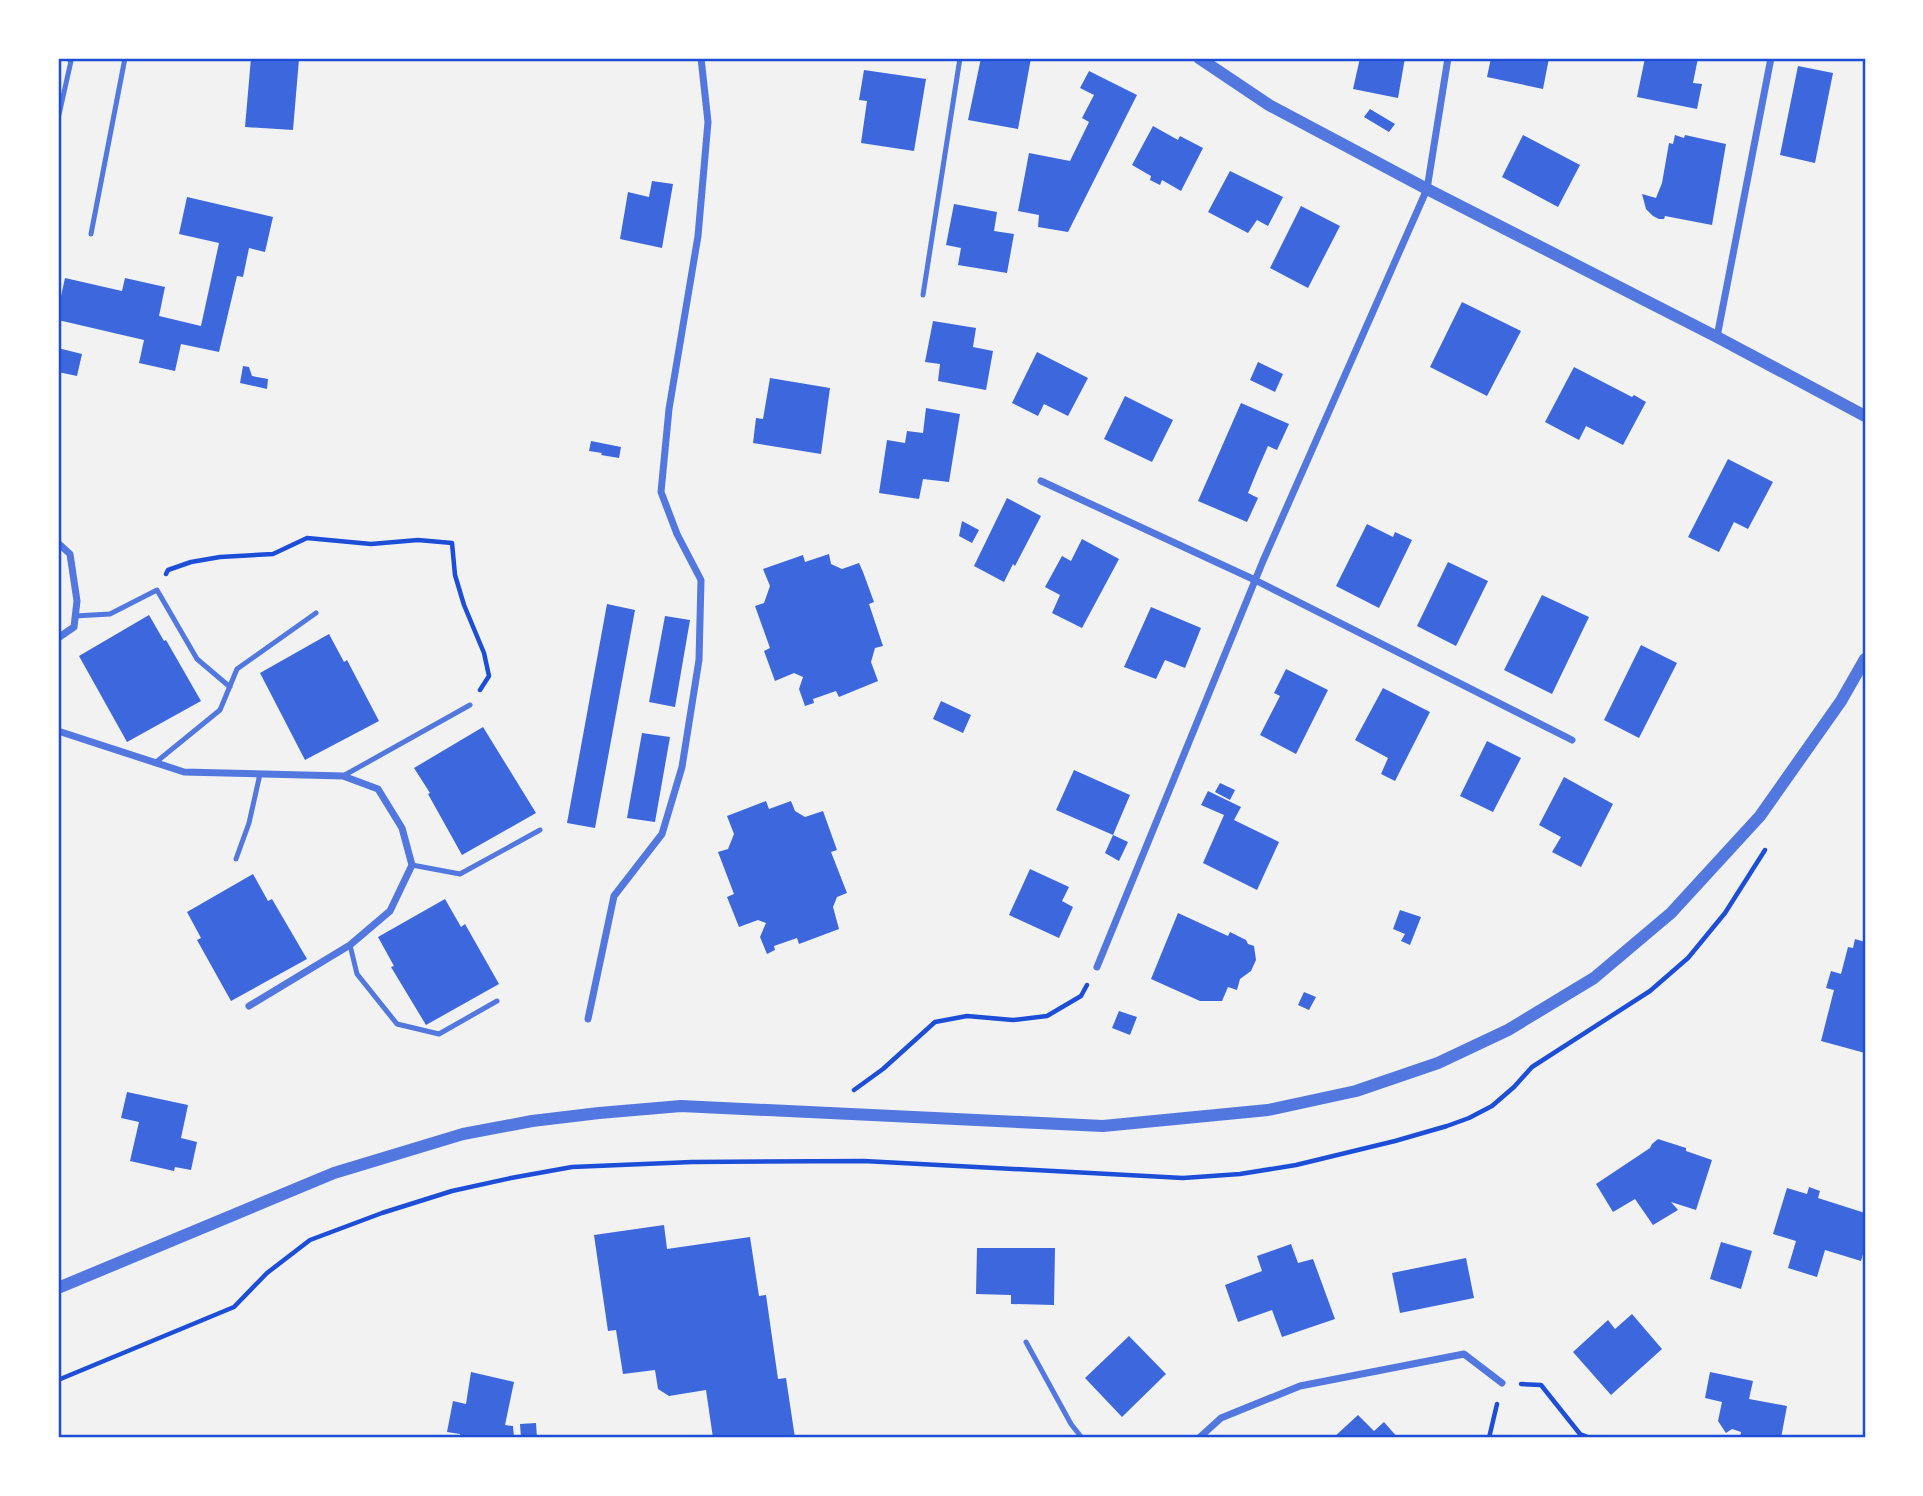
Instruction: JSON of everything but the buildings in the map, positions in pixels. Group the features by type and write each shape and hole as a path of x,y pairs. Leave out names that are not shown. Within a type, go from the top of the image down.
{"street":[{"path":"588,1019 614,896 662,834 682,767 699,660 701,580 677,534 661,492 669,409 702,198 708,122 701,58"},
{"path":"1199,58 1269,105 1427,190 1717,337 1865,416"},
{"path":"1097,967 1255,580 1427,190 1448,58"},
{"path":"1717,337 1771,58"},
{"path":"1041,481 1255,580 1572,740"},
{"path":"58,543 70,554 77,601 74,627 58,638"},
{"path":"58,1288 334,1173 463,1134 532,1121 681,1106 1103,1126 1268,1110 1356,1091 1438,1063 1508,1030 1594,978 1671,913 1760,816 1841,701 1865,659"},
{"path":"58,731 184,772 343,776 378,789 402,828 412,865 390,911 350,945 248,1006"},
{"path":"1199,1438 1221,1418 1300,1386 1464,1354 1502,1383"}],"lane":[{"path":"58,119 71,61 67,58"},
{"path":"91,234 125,58"},
{"path":"923,295 960,58"},
{"path":"75,616 110,614 157,590 197,659 230,687"},
{"path":"155,763 220,710 237,670 316,613"},
{"path":"343,776 470,705"},
{"path":"236,859 249,824 260,774"},
{"path":"412,865 460,874 540,830"},
{"path":"350,945 358,974 397,1024 439,1034 497,1000"},
{"path":"1026,1342 1071,1424 1082,1438"}],"path":[{"path":"157,590 169,570 191,562 220,557 273,554 307,538 371,544 418,540 452,543 454,575 484,653 489,676 470,705"},
{"path":"839,1114 849,1093 883,1069 935,1022 967,1016 1013,1020 1047,1016 1081,996 1097,967"},
{"path":"1489,1438 1502,1383 1541,1385 1580,1434 1590,1438"}]}
